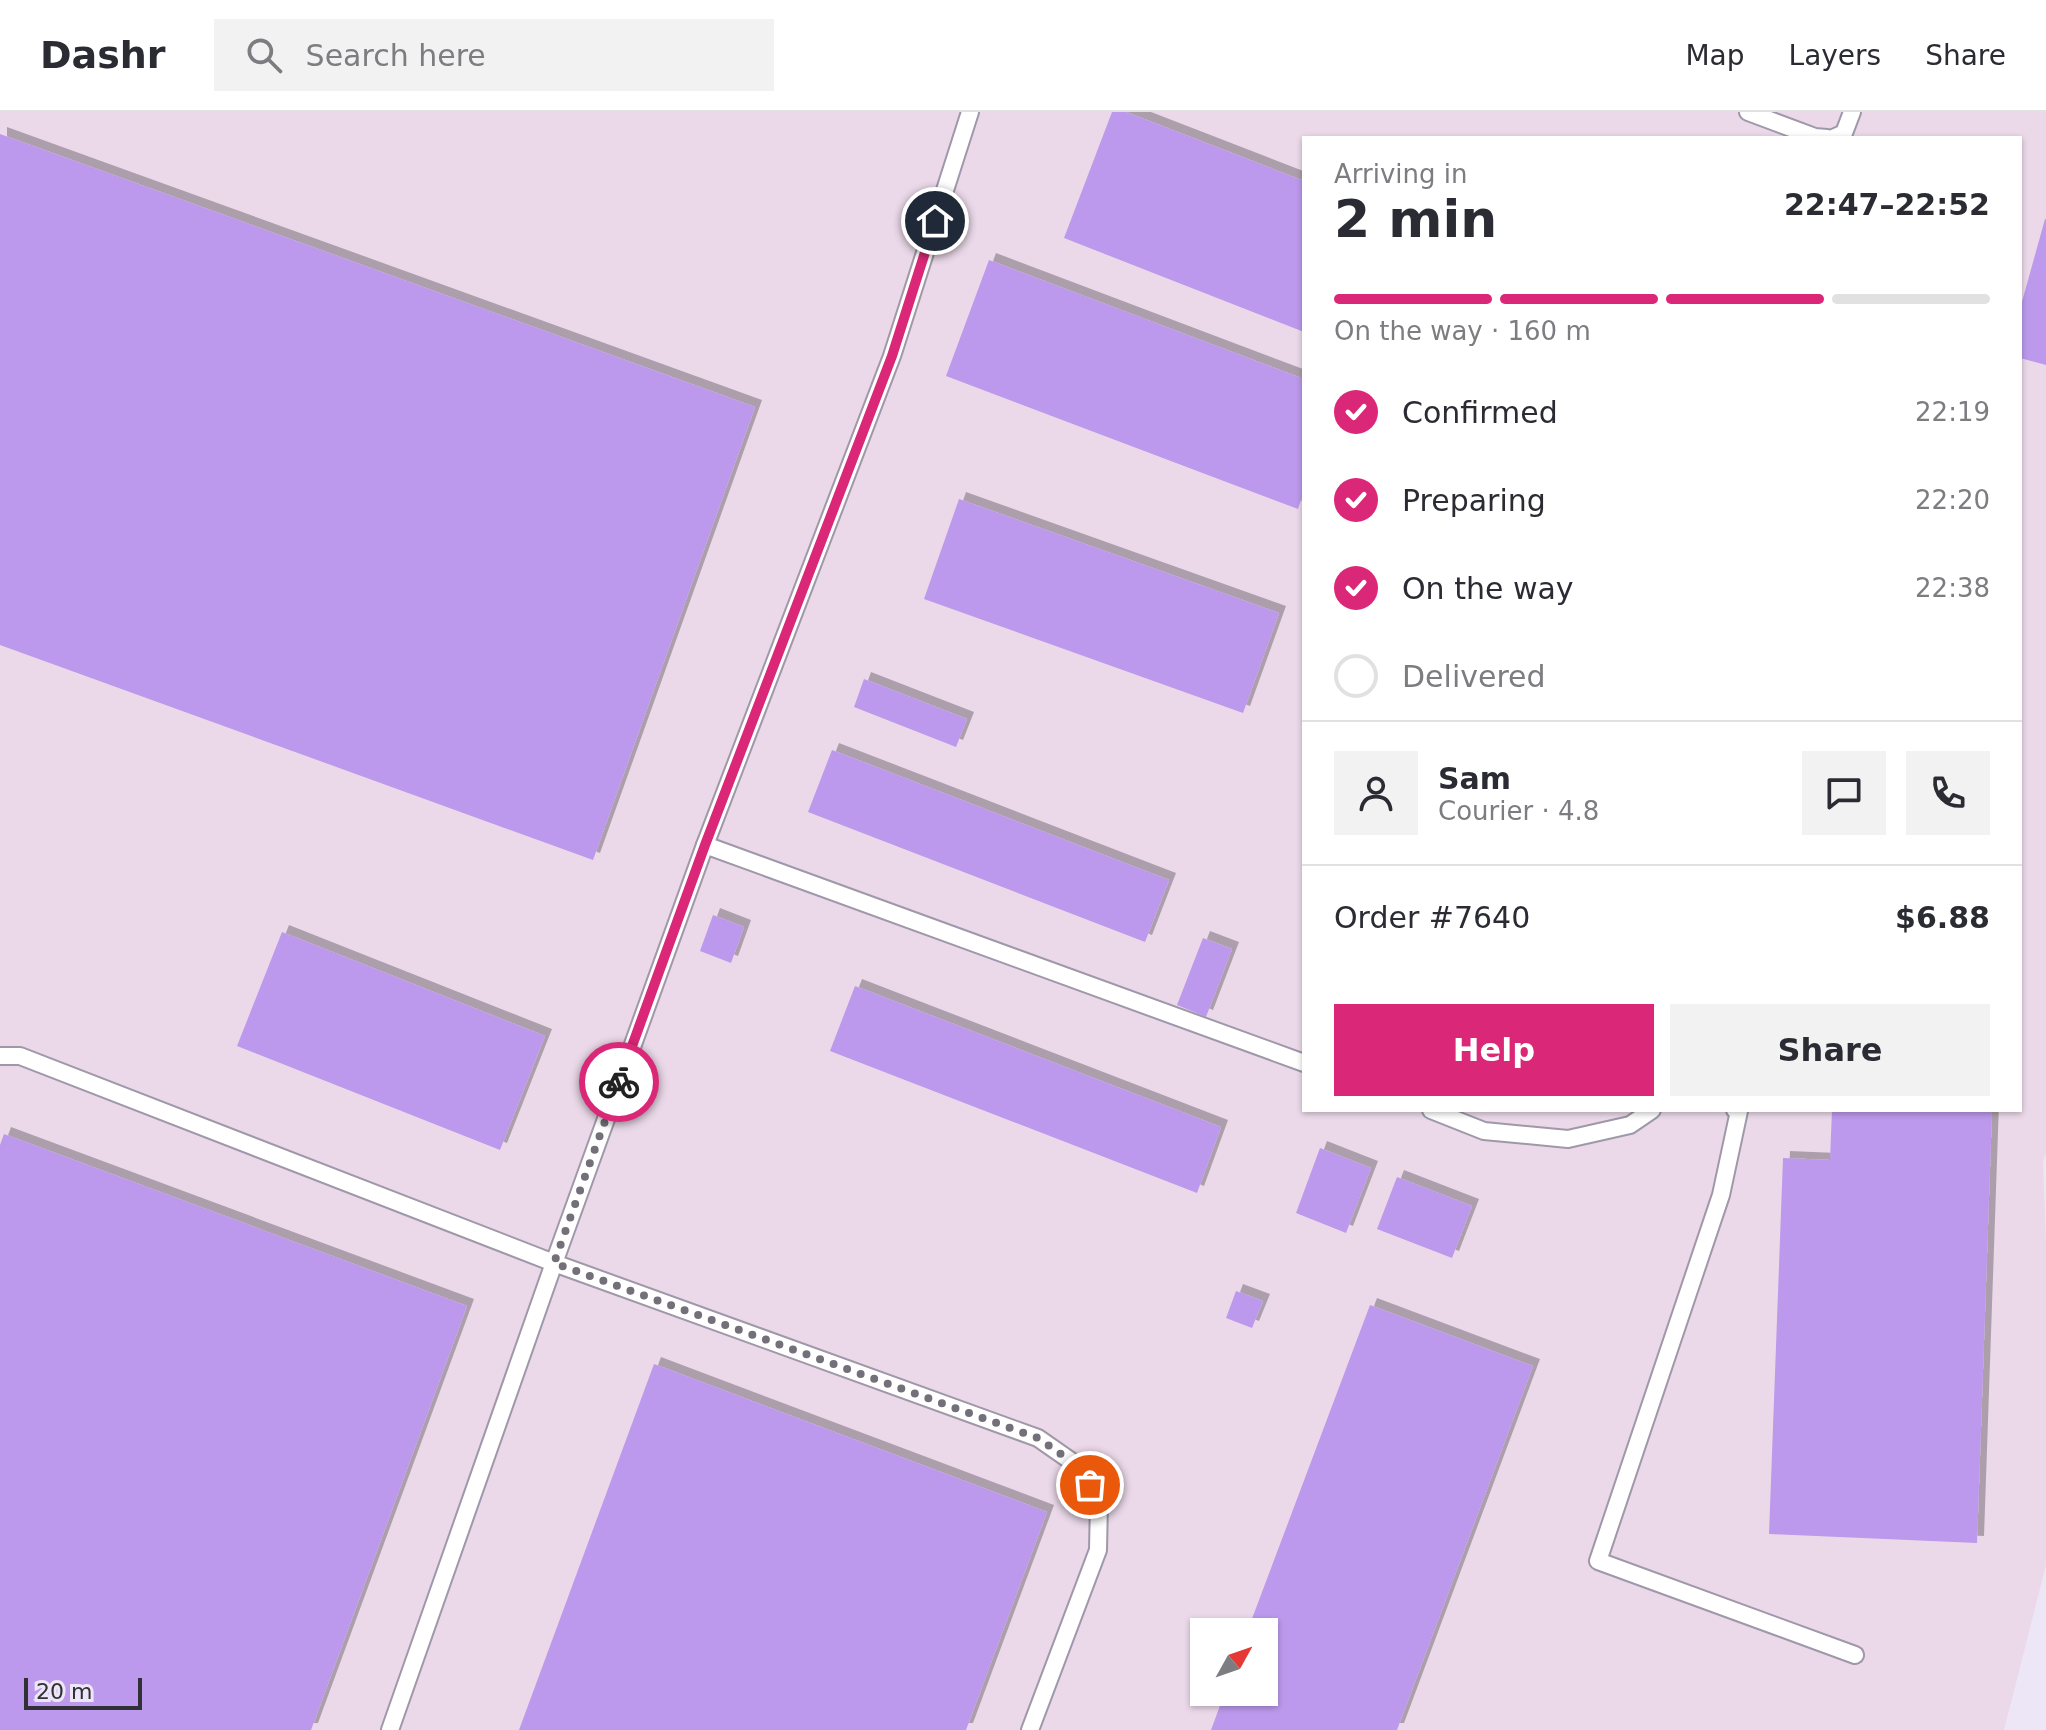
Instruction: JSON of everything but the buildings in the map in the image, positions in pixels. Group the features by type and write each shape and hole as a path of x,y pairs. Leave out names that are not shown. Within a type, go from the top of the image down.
{"lane":[{"path":"390,1730 705,845 892,356 970,112"},
{"path":"1748,112 1812,136"},
{"path":"1837,136 1844,133 1852,112"},
{"path":"705,845 1302,1062"},
{"path":"0,1056 20,1056 554,1263 1038,1438 1081,1468 1099,1502 1098,1550 1030,1730"},
{"path":"1436,1112 1484,1131 1568,1139 1630,1125 1649,1112"},
{"path":"1739,1112 1721,1195 1598,1561 1855,1655"}],"shaded area":[{"path":"0,112 2046,112 2046,1154 2043,1161 2046,1240 2046,1565 2004,1730 0,1730"}],"way so far":[{"path":"619,1082 554,1263 1038,1438 1081,1468 1090,1485"}],"route":[{"path":"619,1082 705,845 892,356 935,221"}]}
